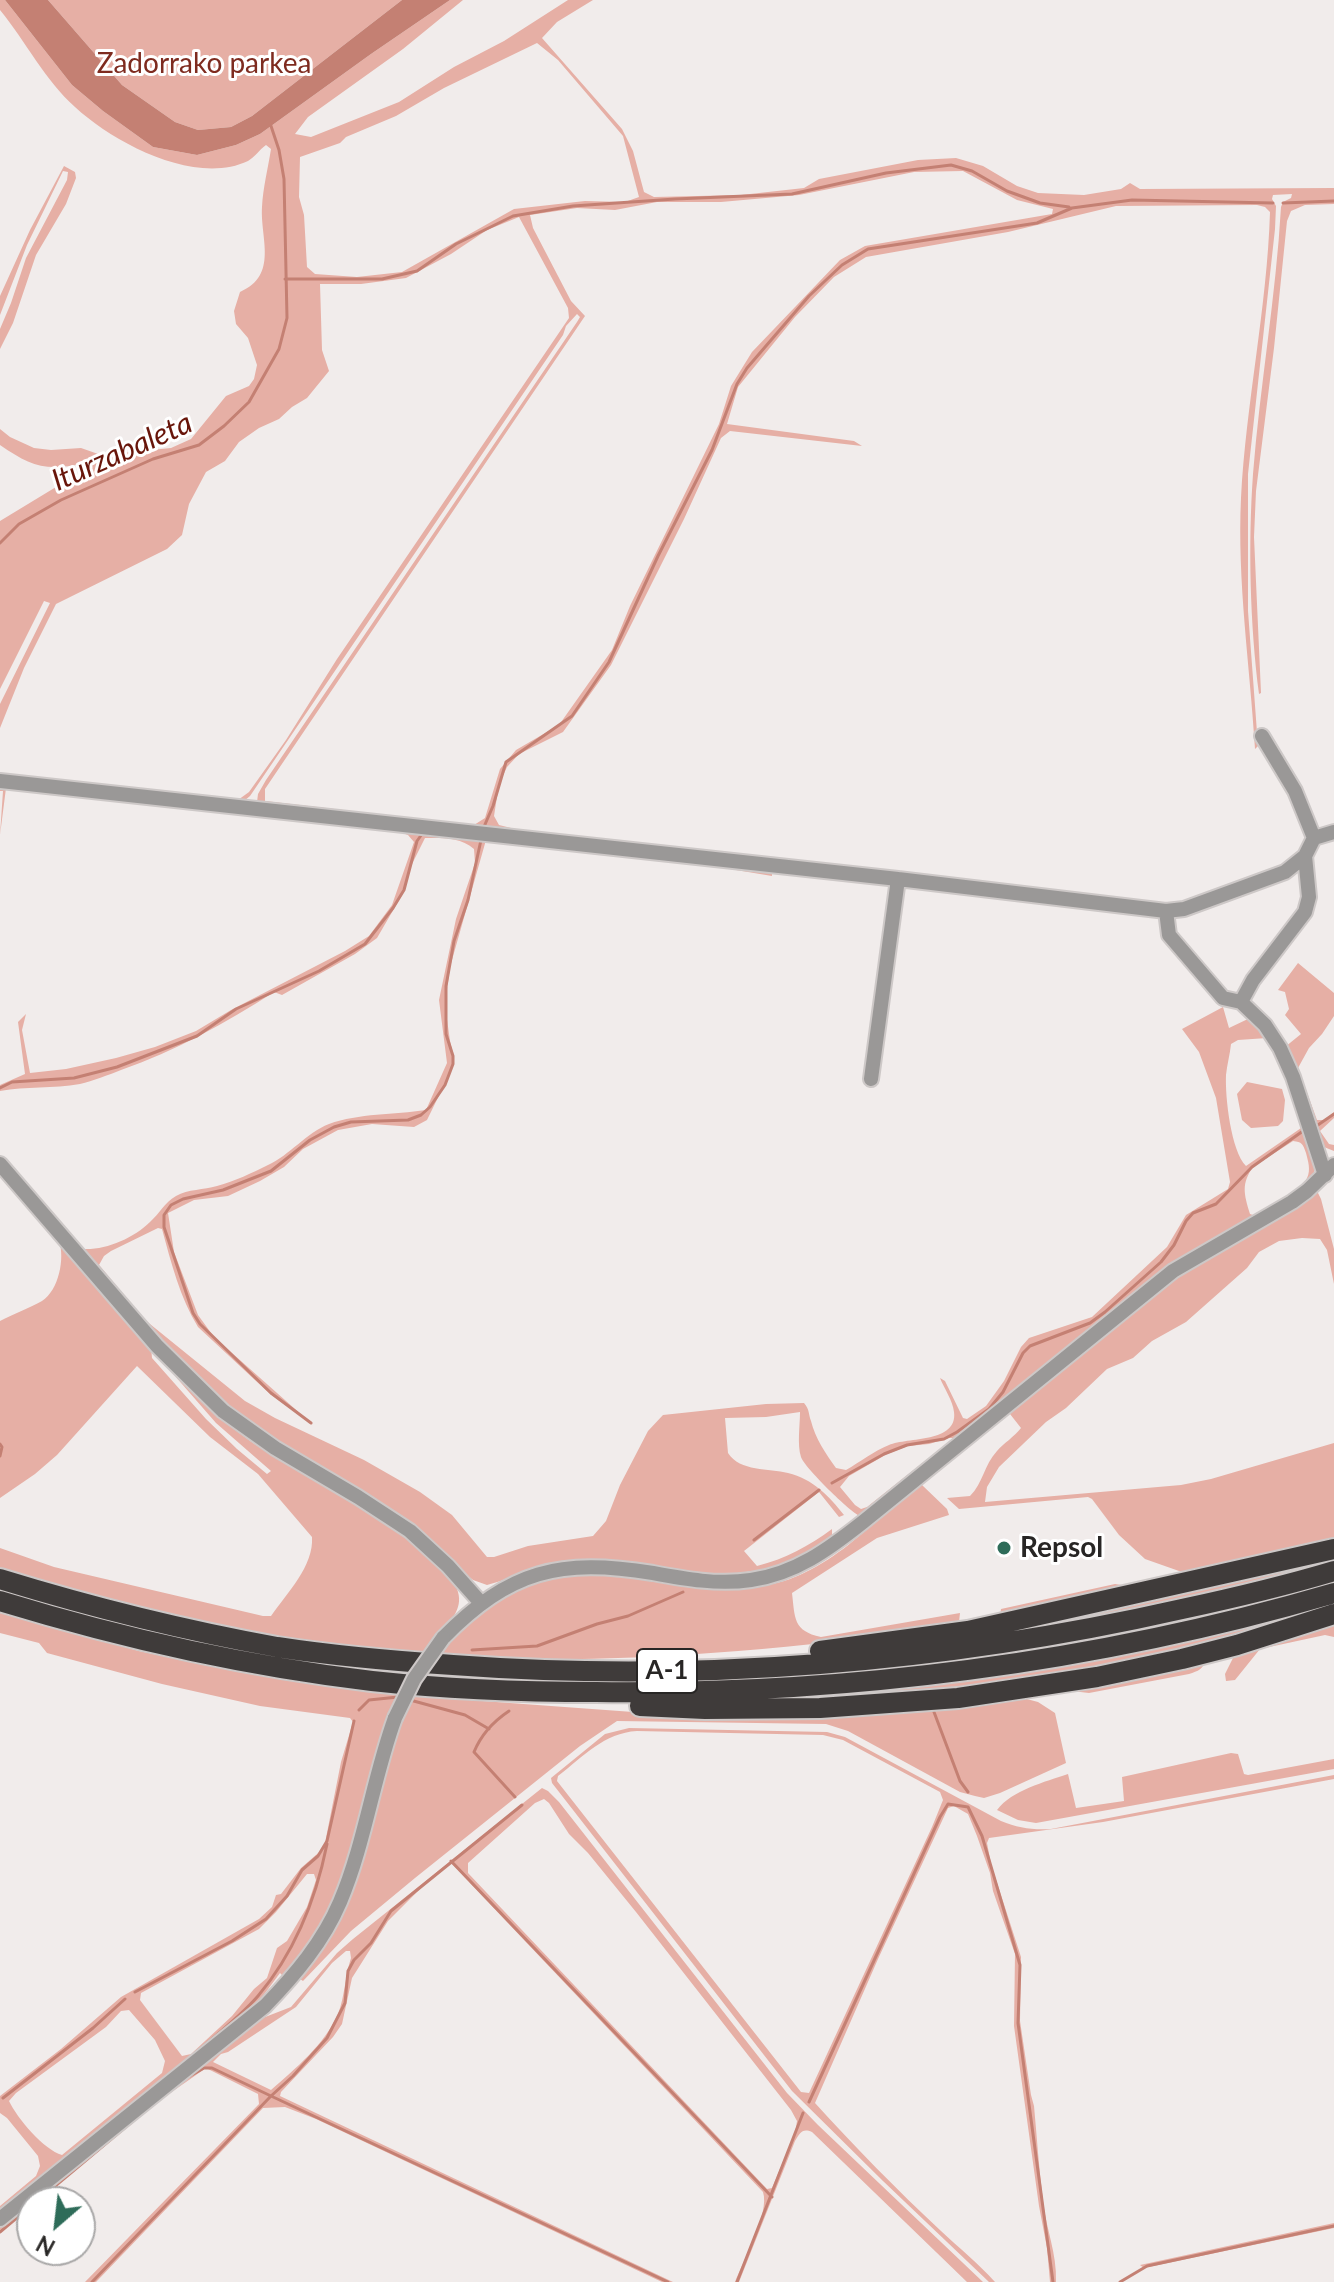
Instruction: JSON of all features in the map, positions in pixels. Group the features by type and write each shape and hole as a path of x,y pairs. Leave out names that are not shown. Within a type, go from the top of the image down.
{"highway":[{"path":"671,1671 968,1631 1334,1549"},
{"name":"A-1","path":"0,1579 83,1605 279,1647 380,1660 515,1669 671,1671 841,1661 992,1644 1130,1621 1334,1571"},
{"name":"A-1","path":"0,1601 74,1624 180,1649 374,1681 513,1692 664,1693 844,1683 1053,1657 1240,1618 1334,1593"},
{"path":"513,1692 566,1701 705,1709 820,1708 958,1698 1097,1677 1182,1659 1334,1614"}],"street":[{"path":"1262,736 1295,791 1314,838"},
{"path":"0,781 1166,911 1184,909 1285,872 1305,856 1314,838 1334,832"},
{"path":"1241,1002 1253,980 1305,912 1309,897 1305,856"},
{"path":"871,1079 898,879"},
{"path":"0,2219 265,2006 301,1966 328,1926 349,1879 385,1744 414,1679 443,1638 481,1603 506,1586 558,1569 612,1567 722,1582 751,1580 780,1573 811,1560 858,1526 1173,1271 1292,1202 1330,1170 1280,1048 1265,1025 1241,1002 1223,998 1169,935 1166,911"},
{"path":"0,1164 157,1346 223,1411 275,1448 410,1531 481,1603"}],"green space":[{"path":"0,0 5,0 72,85 103,111 153,147 197,155 236,145 260,134 450,0 463,0 403,49 308,117 295,134 311,137 399,102 568,0 593,0 557,22 542,38 622,129 633,151 644,192 654,197 741,195 804,188 819,179 918,160 956,158 983,166 1017,186 1038,193 1084,195 1121,189 1130,183 1140,189 1334,188 1334,204 1305,205 1291,211 1287,221 1256,491 1254,537 1259,694 1251,584 1253,474 1281,207 1292,194 1273,195 1272,199 1276,206 1275,229 1248,474 1248,611 1258,746 1255,749 1240,529 1247,427 1265,284 1270,212 1257,205 1116,206 1008,232 866,257 834,277 795,317 738,387 727,424 854,441 862,446 730,431 721,438 611,665 563,732 519,754 507,767 499,784 494,816 499,825 515,829 1170,903 1170,906 257,802 266,780 577,322 580,317 577,314 250,796 244,801 238,800 249,792 286,740 337,659 569,318 568,308 519,217 487,230 406,278 361,284 320,284 322,350 329,371 307,398 279,419 239,442 225,461 206,472 189,504 182,535 167,549 56,604 24,668 0,728 0,704 50,603 44,601 0,689 0,521 56,487 80,483 85,475 76,465 44,466 19,457 0,445 0,429 34,448 51,450 81,448 101,455 171,448 191,439 226,396 249,386 257,365 248,338 236,324 234,311 240,292 252,285 264,266 262,207 271,149 266,145 248,161 227,167 204,168 156,157 133,146 91,121 64,96 0,10","holes":["537,43 558,60 623,136 639,197 625,202 585,201 514,209 402,272 357,277 315,274 307,267 304,215 299,197 300,157 340,143 346,137 396,116 444,88","963,171 1017,200 1053,209 1052,214 865,246 840,260 752,352 731,386 719,424 630,606 612,650 559,725 516,750 500,769 485,818 474,825 265,801 265,789 585,316 571,301 533,228 530,215 577,208 615,210 657,202 721,202 799,195 914,172"]},
{"name":"Zadorrako parkea","path":"48,0 402,0 252,116 231,127 198,130 175,122 122,85"},
{"path":"64,166 75,172 76,178 66,204 36,255 13,323 0,349 0,329 26,258 67,180 68,172 63,171 27,245 0,315 0,296"},
{"path":"0,783 772,868 772,876 694,863 486,840 450,967 445,1005 454,1058 451,1071 427,1120 414,1127 372,1124 338,1130 303,1149 284,1167 260,1181 228,1196 194,1200 168,1213 174,1252 198,1315 214,1337 313,1425 270,1394 198,1327 181,1292 162,1229 158,1228 111,1251 99,1265 145,1320 245,1401 364,1460 420,1492 452,1515 487,1557 528,1546 593,1536 606,1521 620,1485 648,1431 663,1415 804,1403 825,1451 836,1468 846,1470 889,1445 930,1437 948,1429 954,1412 940,1378 945,1381 963,1418 967,1419 986,1406 1029,1338 1092,1317 1167,1247 1186,1215 1228,1189 1230,1182 1216,1098 1199,1052 1182,1029 1223,1007 1229,1028 1250,1018 1267,1038 1238,1040 1231,1044 1226,1075 1227,1096 1230,1123 1241,1159 1246,1166 1304,1126 1314,1176 1291,1196 1208,1241 1161,1273 860,1516 838,1499 801,1457 800,1412 725,1418 728,1453 733,1459 747,1466 805,1479 826,1495 844,1515 839,1517 819,1492 744,1551 757,1566 796,1551 832,1529 832,1538 797,1558 759,1570 720,1574 607,1560 569,1561 487,1585 464,1573 408,1521 262,1432 228,1407 161,1338 144,1325 0,1160 0,1157 39,1204 84,1249 92,1249 119,1242 136,1233 176,1196 224,1184 268,1165 329,1124 364,1116 426,1110 447,1063 439,1000 456,919 475,863 474,849 457,840 425,838 410,868 402,895 377,938 355,954 282,995 274,992 180,1045 95,1080 70,1086 0,1091 0,1085 25,1074 18,1022 26,1014 22,1030 30,1073 66,1069 155,1047 196,1031 345,951 369,936 392,905 414,842 408,835 394,830 6,788 0,835 3,791 0,791","holes":["1293,1141 1300,1143 1305,1150 1309,1166 1307,1178 1291,1194 1250,1214 1245,1189 1249,1173 1253,1167","954,1438 867,1507 861,1509 855,1505 840,1487 849,1476 887,1454 908,1446"]},
{"path":"1298,963 1334,993 1334,1016 1298,1068 1317,1120 1324,1120 1334,1112 1334,1118 1320,1131 1329,1144 1334,1145 1334,1151 1319,1145 1285,1047 1301,1034 1285,1015 1289,1009 1285,992 1278,990"},
{"path":"1247,1082 1282,1089 1285,1100 1283,1121 1278,1126 1251,1128 1242,1120 1237,1094"},
{"path":"0,1170 151,1347 152,1358 237,1449 267,1474 271,1471 216,1423 175,1376 246,1438 393,1528 449,1576 457,1588 459,1604 447,1625 438,1633 448,1643 468,1622 511,1592 558,1577 610,1575 730,1588 784,1581 838,1553 899,1498 922,1485 947,1509 949,1515 877,1538 792,1593 795,1616 800,1627 821,1637 960,1613 959,1622 931,1630 715,1653 571,1659 427,1656 264,1635 0,1571 0,1548 54,1567 271,1616 304,1569 312,1537 258,1474 210,1437 137,1366 57,1455 0,1498 0,1321 48,1296 59,1273 61,1248 59,1241 0,1176"},
{"path":"1313,1193 1318,1193 1321,1199 1334,1249 1334,1284 1327,1250 1320,1239 1279,1241 1259,1252 1247,1268 1186,1322 1152,1341 1133,1358 1107,1369 1066,1408 1046,1422 999,1467 987,1487 985,1502 1181,1485 1334,1443 1334,1544 1204,1574 1179,1571 1145,1559 1119,1535 1088,1497 959,1509 947,1498 970,1496 993,1456 1021,1428 1010,1410 1161,1285"},
{"path":"1334,1555 1334,1560 1211,1592 1003,1634 1018,1625"},
{"path":"1334,1578 1334,1586 1215,1617 984,1660 765,1682 572,1683 572,1680 601,1678 764,1674"},
{"path":"1115,1584 1128,1586 1000,1616 1001,1609"},
{"path":"0,1587 514,1681 371,1673 177,1641 0,1594"},
{"path":"1334,1602 1334,1608 1242,1636 1018,1686 838,1703 760,1698"},
{"path":"0,1612 139,1651 215,1667 428,1697 633,1712 1023,1698 1038,1702 1055,1713 1066,1763 984,1798 960,1792 848,1731 826,1724 617,1721 580,1746 415,1878 351,1931 303,1981 300,1979 333,1930 400,1721 388,1716 337,1889 325,1916 294,1964 283,1976 280,1973 257,2004 35,2186 24,2186 36,2176 40,2166 38,2156 0,2113 0,2096 121,1997 259,1919 272,1907 276,1895 281,1894 301,1868 324,1848 341,1762 353,1722 350,1718 260,1706 162,1684 47,1653 39,1643 0,1633","holes":["307,1874 314,1874 316,1880 307,1907 287,1941 277,1948 267,1978 191,2054 182,2056 140,2000 141,1993 259,1929","129,2010 155,2040 165,2061 162,2073 62,2155 47,2147 32,2132 9,2101 106,2027 121,2011"]},
{"path":"1334,1621 1334,1637 1325,1635 1260,1649 1235,1680 1226,1681 1225,1674 1235,1654"},
{"path":"1205,1660 1200,1669 1189,1674 1089,1693 1072,1691 1072,1689"},
{"path":"629,1728 827,1732 845,1737 1001,1821 1038,1829 1334,1775 1334,1779 1103,1822 989,1838 991,1864 1021,1957 1020,2021 1056,2282 1050,2282 1014,2026 1015,1954 968,1814 954,1806 948,1808 815,2103 892,2184 995,2282 989,2282 792,2091 552,1783 551,1778 605,1734","holes":["625,1733 823,1735 843,1740 940,1792 943,1800 809,2093 801,2092 557,1781 558,1776 595,1747"]},
{"path":"1238,1754 1244,1774 1248,1775 1334,1759 1334,1769 1036,1823 1018,1820 997,1810 1020,1792 1068,1774 1076,1808 1124,1801 1122,1777"},
{"path":"542,1788 548,1791 787,2093 983,2282 967,2282 812,2132 804,2131 795,2141 739,2282 735,2282 763,2212 763,2192 451,1863 388,1921 352,1978 342,2024 280,2096 673,2282 662,2282 285,2107 263,2108 96,2282 85,2282 259,2104 258,2094 206,2068 156,2103 54,2186 48,2186 260,2019 291,2007 337,1953","holes":["544,1799 569,1834 636,1912 791,2110 797,2121 795,2133 772,2188 767,2189 468,1873 468,1863 535,1803","350,1951 340,2007 332,2025 309,2055 271,2090 213,2062 296,2007 332,1963"]},
{"path":"16,2193 16,2202 0,2215 0,2206"},
{"path":"16,2212 16,2217 0,2230 0,2225"},
{"path":"1334,2223 1334,2228 1144,2268 1140,2265"}],"shaded area":[{"path":"5,0 48,0 122,85 175,122 198,130 231,127 252,116 402,0 450,0 260,134 236,145 197,155 153,147 103,111 72,85"}],"waterway":[{"name":"Iturzabaleta","path":"0,543 19,524 61,500 153,459 199,445 249,402 279,349 287,318 284,179 270,123"},
{"path":"285,279 382,279 417,271 456,244 513,216 573,206 792,194 886,173 951,165 972,171 1007,191 1040,203 1069,207"},
{"path":"483,829 506,762 572,716 609,662 712,450 737,384 747,368 809,296 842,265 868,249 1037,223 1072,208 1132,200 1273,203"},
{"path":"1283,203 1334,201"},
{"path":"0,1088 12,1082 74,1078 117,1067 197,1036 236,1009 319,971 365,944 404,890 417,841 422,834"},
{"path":"311,1423 271,1393 200,1324 193,1313 164,1227 164,1215 171,1205 183,1199 223,1190 271,1171 310,1140 334,1127 351,1122 408,1120 430,1107 445,1085 453,1064 446,1034 446,986 454,941 468,900 481,840"},
{"path":"1315,1127 1334,1114"},
{"path":"832,1483 884,1454 907,1445 944,1439 989,1409 1003,1392 1023,1353 1030,1346 1090,1323 1105,1312 1161,1262 1193,1213 1216,1204 1252,1167 1303,1131"},
{"name":"Iturzabaleta","path":"0,1444 0,1456"},
{"path":"754,1540 819,1490"},
{"path":"472,1650 537,1646 628,1616 683,1592"},
{"path":"359,1710 369,1700 398,1697"},
{"path":"410,1700 465,1715 489,1729"},
{"path":"509,1711 488,1729 474,1752 515,1797"},
{"path":"934,1712 960,1781 968,1792"},
{"path":"135,1992 232,1941 266,1919 287,1896 302,1870 318,1856 327,1841 354,1721"},
{"path":"809,2102 940,1817 948,1804 968,1807 982,1836 1020,1965 1018,2023 1053,2282"},
{"path":"522,1805 391,1911 348,1971 345,2003 327,2038 271,2096 668,2282"},
{"path":"193,2055 251,2004 283,1961 310,1905 327,1844"},
{"path":"451,1861 772,2197"},
{"path":"3,2098 125,1999"},
{"path":"92,2282 271,2096 212,2068 204,2068 183,2080"},
{"path":"737,2282 803,2113"},
{"path":"55,2186 140,2115"},
{"path":"40,2178 54,2167"},
{"path":"0,2232 16,2218"},
{"path":"1120,2282 1147,2266 1334,2226"}],"place":[{"name":"Repsol","path":"1004,1548"}]}
